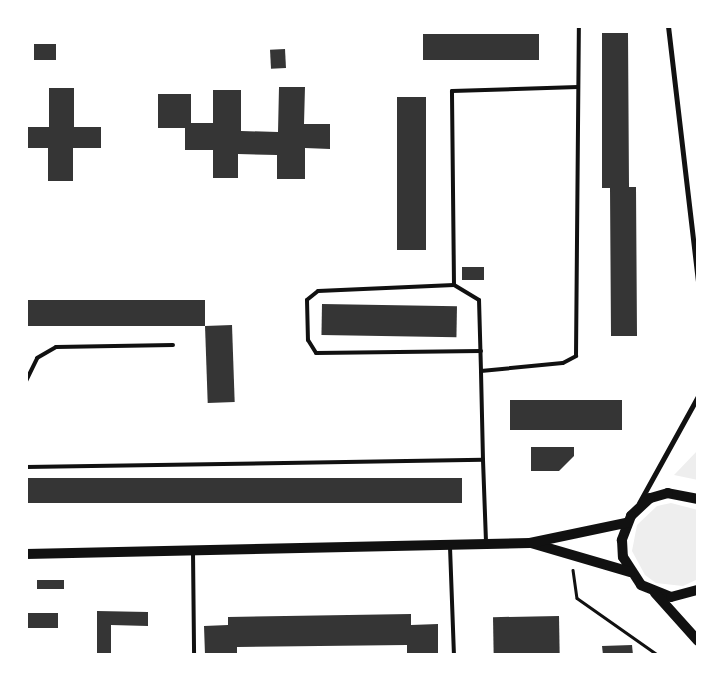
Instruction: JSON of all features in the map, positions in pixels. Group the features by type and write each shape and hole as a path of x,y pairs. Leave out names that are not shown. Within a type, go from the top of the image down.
{"main road":[{"path":"630,572 622,540 626,523 636,509 668,493 698,499"},
{"path":"26,554 530,543 626,523"},
{"path":"530,543 630,572 655,593 698,641"},
{"path":"655,593 671,597 698,590"}],"street":[{"path":"668,26 698,281"},
{"path":"636,509 698,396"}],"lane":[{"path":"481,371 563,363 576,356 578,26"},
{"path":"454,285 452,91 578,87"},
{"path":"480,351 316,353 308,340 307,300 318,291 454,285 479,300 486,543"},
{"path":"26,381 37,358 56,347 173,345"},
{"path":"26,467 483,460"},
{"path":"450,544 454,655"},
{"path":"193,550 194,655"}],"path":[{"path":"573,570 577,598 658,655"}],"shaded area":[{"path":"698,450 698,480 674,475"},
{"path":"671,503 698,510 698,579 683,586 656,583 645,575 632,551 637,525 657,506"}],"building":[{"path":"602,33 628,33 629,187 636,187 637,336 611,336 610,188 602,188"},
{"path":"423,34 539,34 539,60 423,60"},
{"path":"34,44 56,44 56,60 34,60"},
{"path":"285,49 286,68 271,69 270,50"},
{"path":"279,87 305,87 304,124 330,124 330,149 305,148 305,179 277,179 277,155 238,154 238,178 213,178 213,150 185,150 185,128 158,128 158,94 191,94 191,123 213,123 213,90 241,90 241,131 278,132"},
{"path":"49,88 74,88 74,127 101,127 101,148 73,148 73,181 48,181 48,148 26,148 26,127 49,127"},
{"path":"397,97 426,97 426,250 397,250"},
{"path":"462,267 484,267 484,280 462,280"},
{"path":"26,300 205,300 205,326 26,326"},
{"path":"322,304 457,306 456,337 321,335"},
{"path":"232,325 235,402 208,403 205,326"},
{"path":"510,400 622,400 622,430 510,430"},
{"path":"531,447 574,447 574,456 559,471 531,471"},
{"path":"26,478 462,478 462,503 26,503"},
{"path":"37,580 64,580 64,589 37,589"},
{"path":"97,611 148,612 148,626 111,625 111,655 97,655"},
{"path":"26,613 58,613 58,628 26,628"},
{"path":"411,614 411,625 438,624 438,654 407,655 407,645 237,647 237,655 205,655 204,626 228,625 228,617"},
{"path":"559,616 560,655 494,655 493,617"},
{"path":"632,645 633,655 603,655 602,646"}]}
